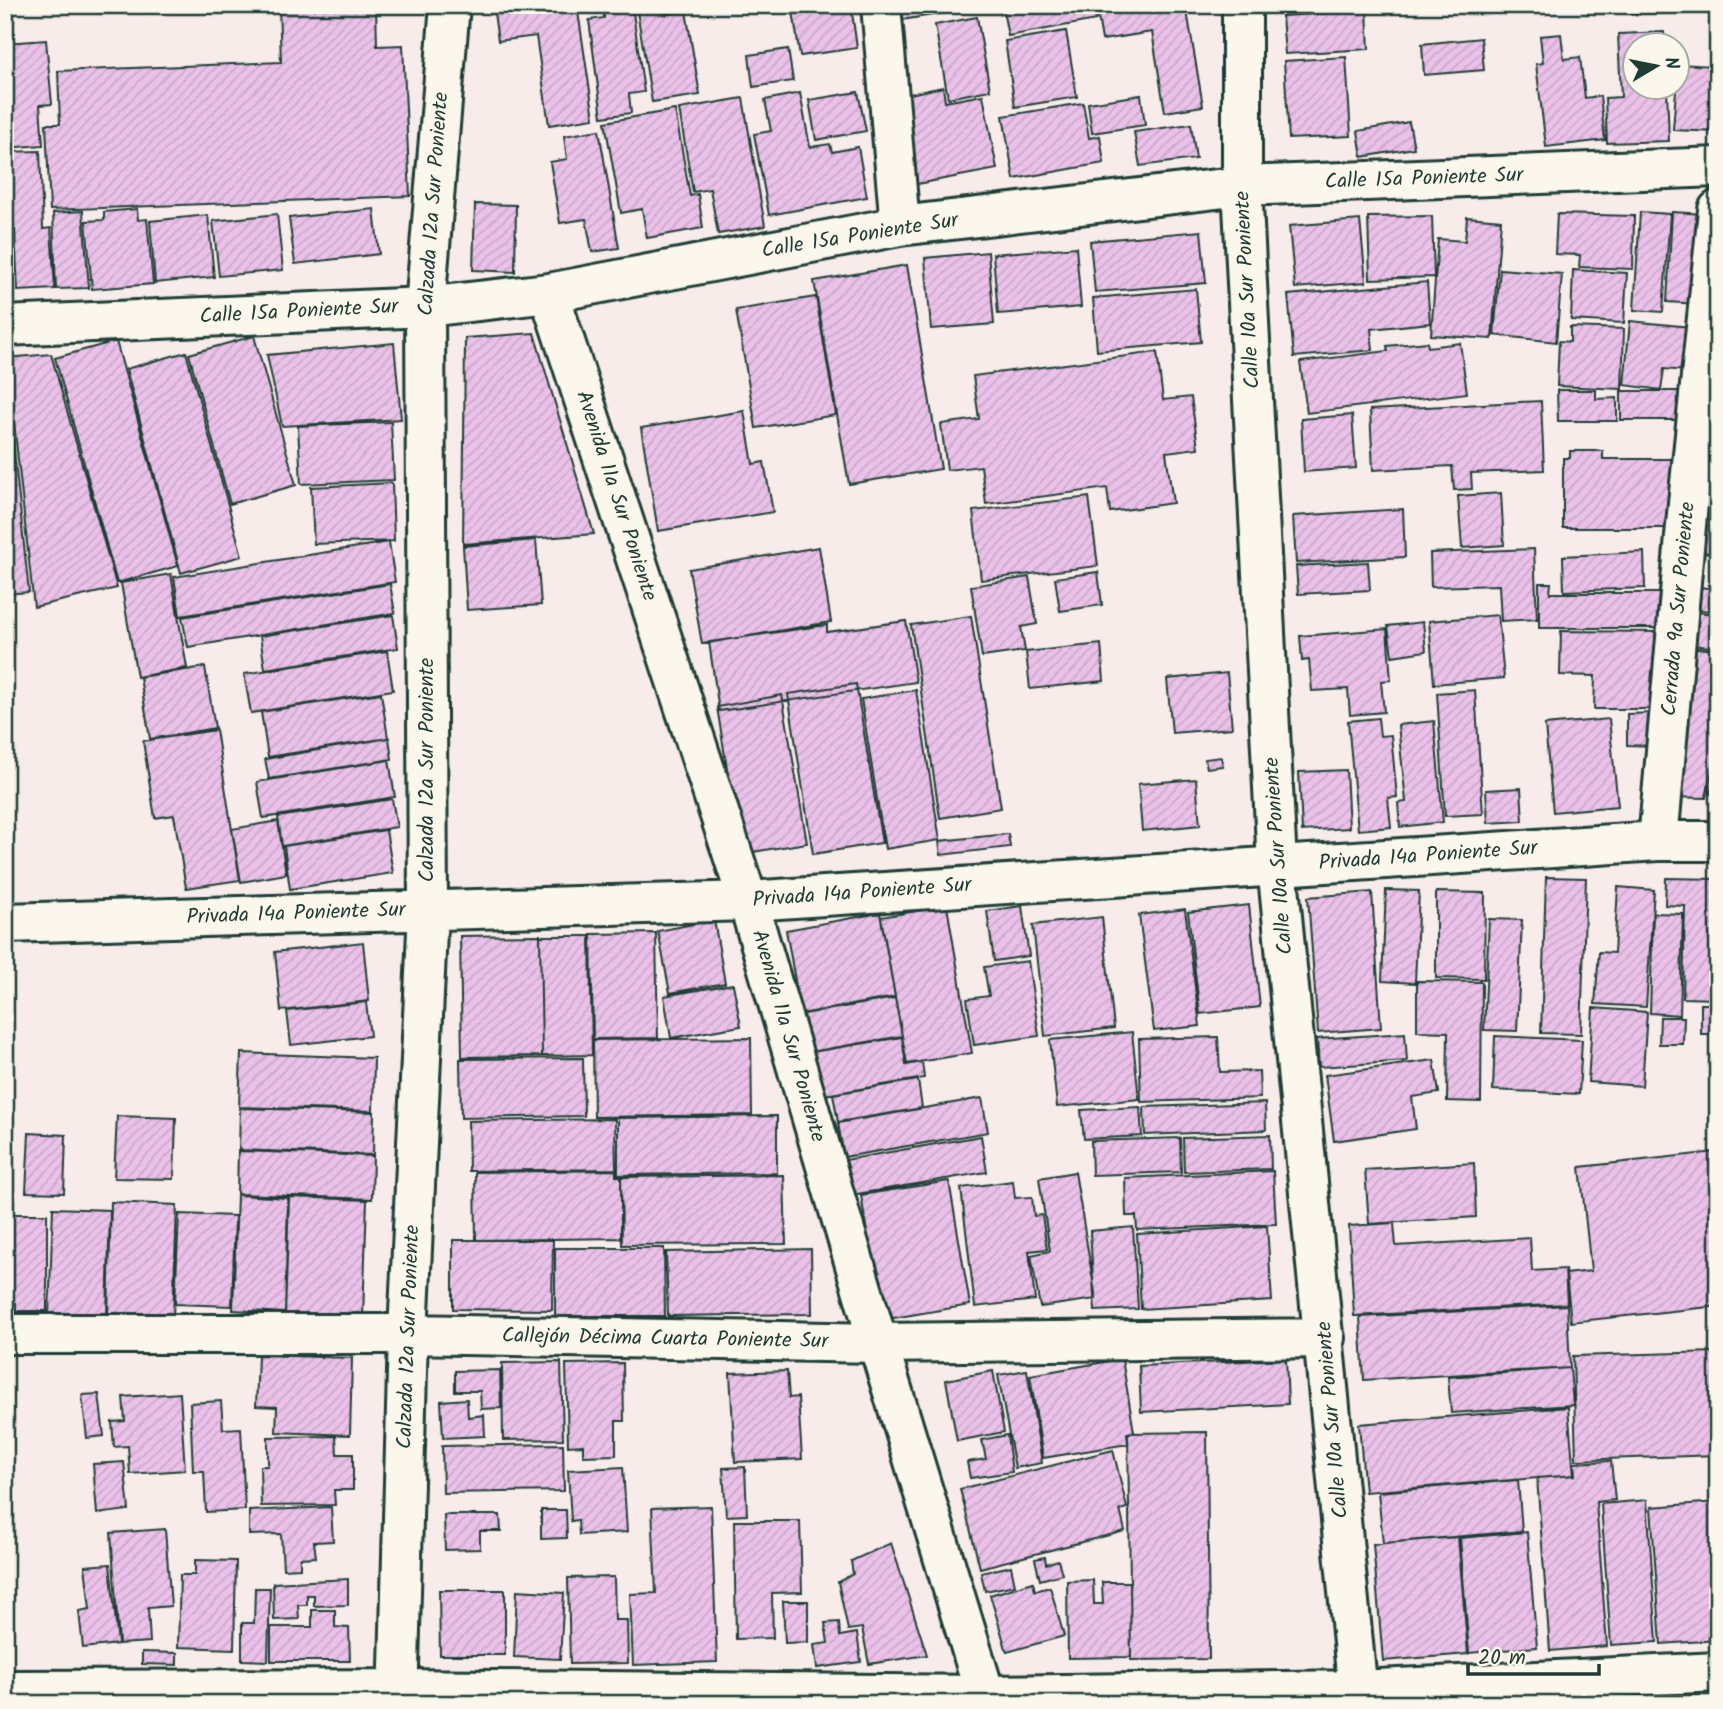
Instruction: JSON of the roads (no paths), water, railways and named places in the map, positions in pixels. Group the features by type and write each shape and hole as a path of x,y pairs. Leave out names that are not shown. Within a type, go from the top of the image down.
{"street":[{"name":"Calzada 12a Sur Poniente","path":"398,1697 408,1334 428,910 425,307 450,5"},
{"path":"881,5 901,226"},
{"name":"Calle 10a Sur Poniente","path":"1242,5 1242,186 1277,865 1359,1697"},
{"name":"Calle 15a Poniente Sur","path":"5,326 425,307 550,293 901,226 1242,186 1718,167"},
{"name":"Cerrada 9a Sur Poniente","path":"1658,841 1688,503 1718,210"},
{"name":"Avenida 11a Sur Poniente","path":"550,293 748,901 878,1343 987,1699"},
{"name":"Privada 14a Poniente Sur","path":"5,923 748,901 1658,841 1718,842"},
{"name":"Callejón Décima Cuarta Poniente Sur","path":"5,1334 408,1334 878,1343 1325,1338"},
{"path":"5,1690 398,1697 1359,1697 1718,1672"}]}
